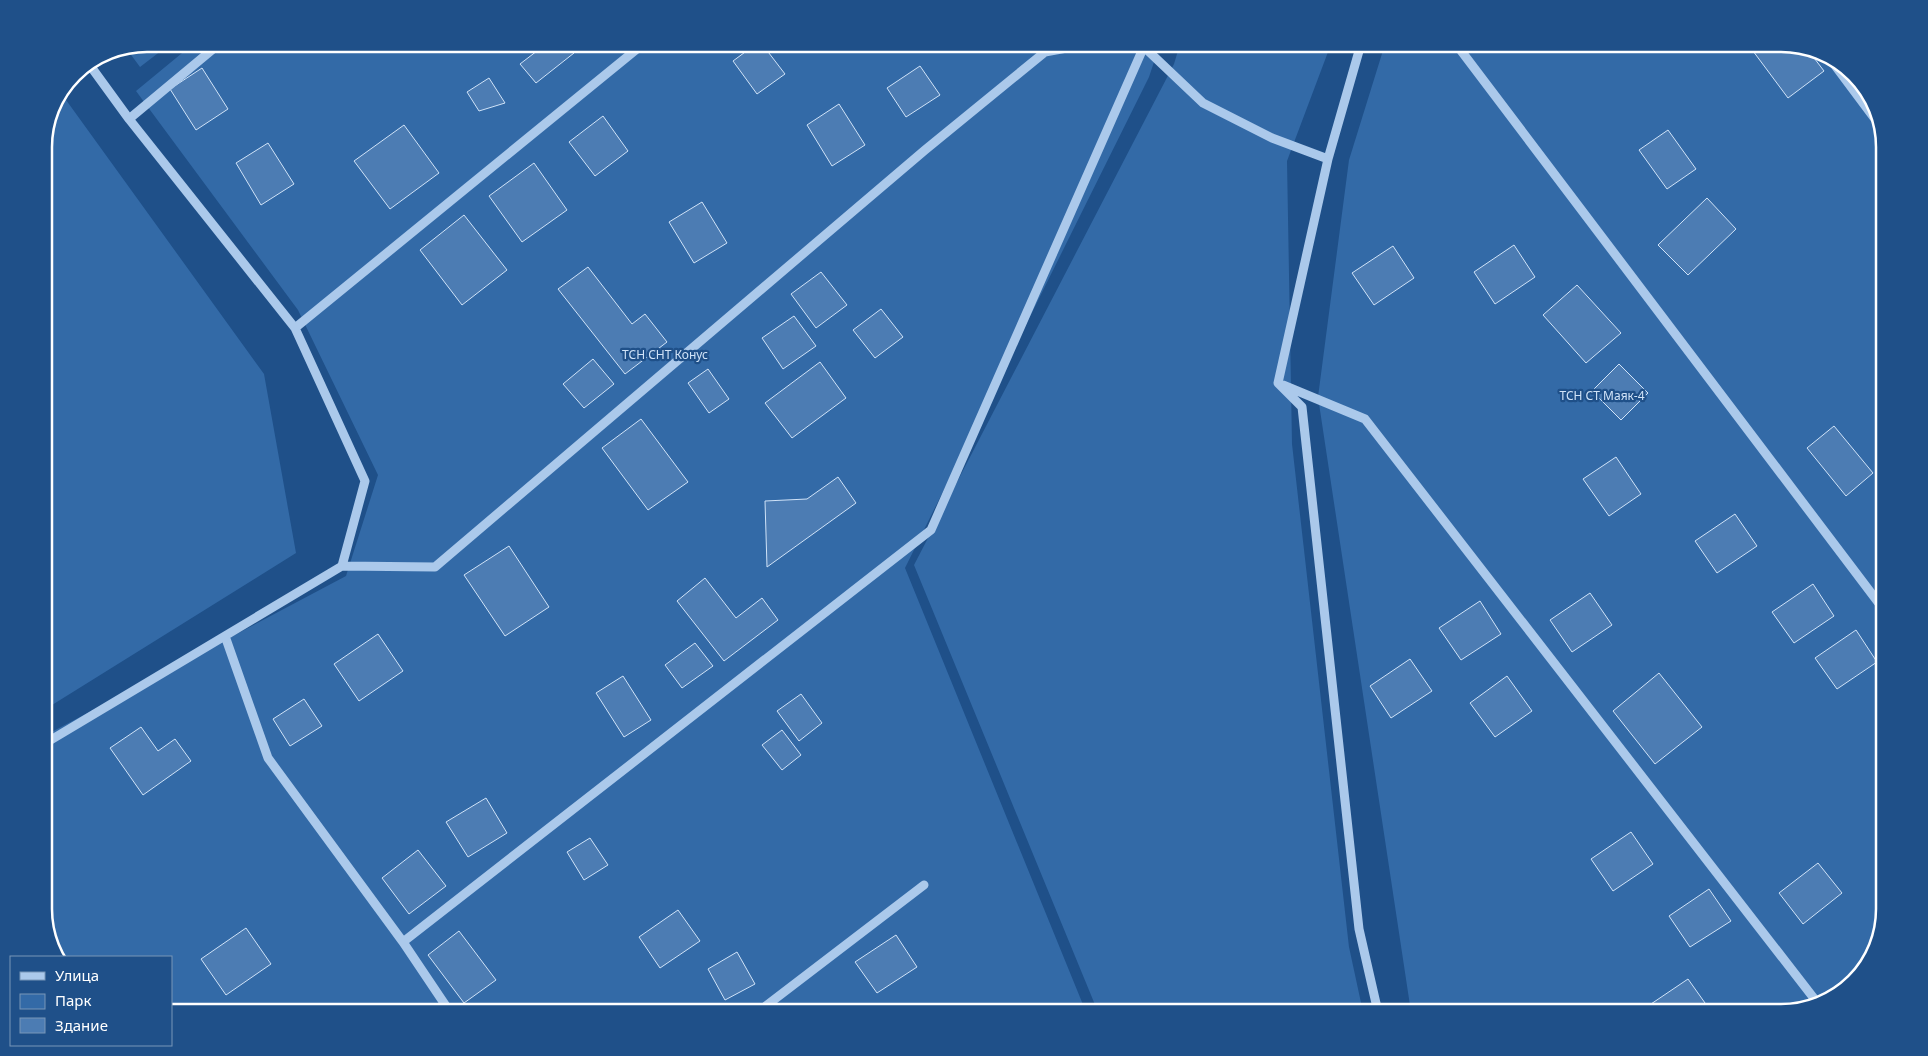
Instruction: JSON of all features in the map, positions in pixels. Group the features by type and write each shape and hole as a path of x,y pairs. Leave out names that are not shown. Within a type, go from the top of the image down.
{"street":[{"path":"129,119 209,52"},
{"path":"295,328 632,52"},
{"path":"53,739 342,566 435,567 924,150 1045,52"},
{"path":"403,942 931,530 1142,52"},
{"path":"1152,52 1203,102 1272,138 1328,159"},
{"path":"1278,383 1328,159 1359,52"},
{"path":"1462,52 1876,599"},
{"path":"93,70 129,119 295,328 365,481 342,566"},
{"path":"1843,76 1867,108"},
{"path":"1278,383 1365,419 1813,997"},
{"path":"1278,383 1302,407 1359,929 1376,1004"},
{"path":"224,636 268,758 403,942 445,1004"},
{"path":"768,1004 924,885"}],"green space":[{"path":"160,52 140,67 130,54"},
{"name":"ТСН СНТ Конус","path":"183,52 1157,52 1149,77 905,568 1083,1004 172,1004 172,956 66,956 54,927 53,915 53,731 346,576 378,475 298,310 136,91"},
{"path":"1178,52 1328,52 1287,161 1292,444 1349,947 1361,1004 1095,1004 914,565 1174,64"},
{"name":"ТСН СТ Маяк-4","path":"1383,52 1780,52 1799,54 1822,62 1843,76 1852,85 1866,106 1874,129 1875,141 1876,908 1875,921 1866,950 1852,971 1843,980 1822,994 1793,1003 1780,1004 1410,1004 1318,397 1349,160"},
{"path":"66,99 264,374 296,553 53,704 53,135"}],"building":[{"path":"536,52 574,53 536,83 520,64"},
{"path":"745,52 768,52 785,74 757,94 733,61"},
{"path":"1754,52 1799,54 1815,60 1824,71 1788,98"},
{"path":"920,66 940,95 906,117 887,88"},
{"path":"202,68 228,109 196,130 170,89"},
{"path":"489,78 505,103 479,111 467,92"},
{"path":"839,104 865,145 832,166 807,125"},
{"path":"603,116 628,151 595,176 569,142"},
{"path":"404,125 439,173 390,209 354,161"},
{"path":"1668,130 1696,169 1667,189 1639,150"},
{"path":"268,143 294,184 261,205 236,163"},
{"path":"534,163 567,210 522,242 489,196"},
{"path":"1707,198 1736,229 1688,275 1658,245"},
{"path":"702,202 727,243 694,263 669,222"},
{"path":"464,215 507,270 462,305 420,250"},
{"path":"1514,245 1535,277 1495,304 1474,272"},
{"path":"1393,246 1414,278 1374,305 1352,273"},
{"path":"588,267 632,324 645,314 667,342 625,374 558,289"},
{"path":"821,272 847,305 816,328 791,294"},
{"path":"1577,285 1621,333 1586,363 1543,315"},
{"path":"881,309 903,337 875,358 853,330"},
{"path":"794,316 816,346 783,369 762,338"},
{"path":"593,359 614,384 584,408 563,384"},
{"path":"820,362 846,398 792,438 765,403"},
{"path":"1619,364 1648,393 1621,420 1592,391"},
{"path":"708,369 729,399 709,413 688,383"},
{"path":"641,419 688,482 648,510 602,448"},
{"path":"1834,426 1873,473 1846,496 1807,448"},
{"path":"1616,457 1641,494 1609,516 1583,479"},
{"path":"838,477 856,503 767,567 765,501 807,499"},
{"path":"1735,514 1757,546 1717,573 1695,541"},
{"path":"509,546 549,607 505,636 464,575"},
{"path":"705,578 736,618 762,598 778,620 724,661 677,601"},
{"path":"1813,584 1834,616 1794,643 1772,612"},
{"path":"1590,593 1612,625 1572,652 1550,620"},
{"path":"1480,601 1501,634 1461,660 1439,628"},
{"path":"1856,630 1876,663 1837,689 1815,658"},
{"path":"378,634 403,671 359,701 334,664"},
{"path":"695,643 713,666 682,688 665,665"},
{"path":"1410,659 1432,691 1391,718 1370,686"},
{"path":"1659,673 1702,727 1655,764 1613,711"},
{"path":"623,676 651,720 624,737 596,693"},
{"path":"1507,676 1532,711 1495,737 1470,703"},
{"path":"801,694 822,723 799,741 777,711"},
{"path":"304,699 322,726 290,746 273,719"},
{"path":"141,727 158,751 175,739 191,761 143,795 110,748"},
{"path":"782,730 801,755 782,770 762,745"},
{"path":"486,798 507,833 468,857 446,822"},
{"path":"1631,832 1653,864 1613,891 1591,859"},
{"path":"590,838 608,865 584,880 567,852"},
{"path":"418,850 446,886 409,914 382,878"},
{"path":"1818,863 1842,893 1803,924 1779,893"},
{"path":"1709,889 1731,921 1690,947 1669,916"},
{"path":"678,910 700,941 660,968 639,937"},
{"path":"246,928 271,964 226,995 201,959"},
{"path":"459,931 496,980 464,1003 428,955"},
{"path":"896,935 917,967 877,993 855,962"},
{"path":"737,952 755,984 725,1000 708,969"},
{"path":"1688,979 1706,1004 1651,1004"}]}
